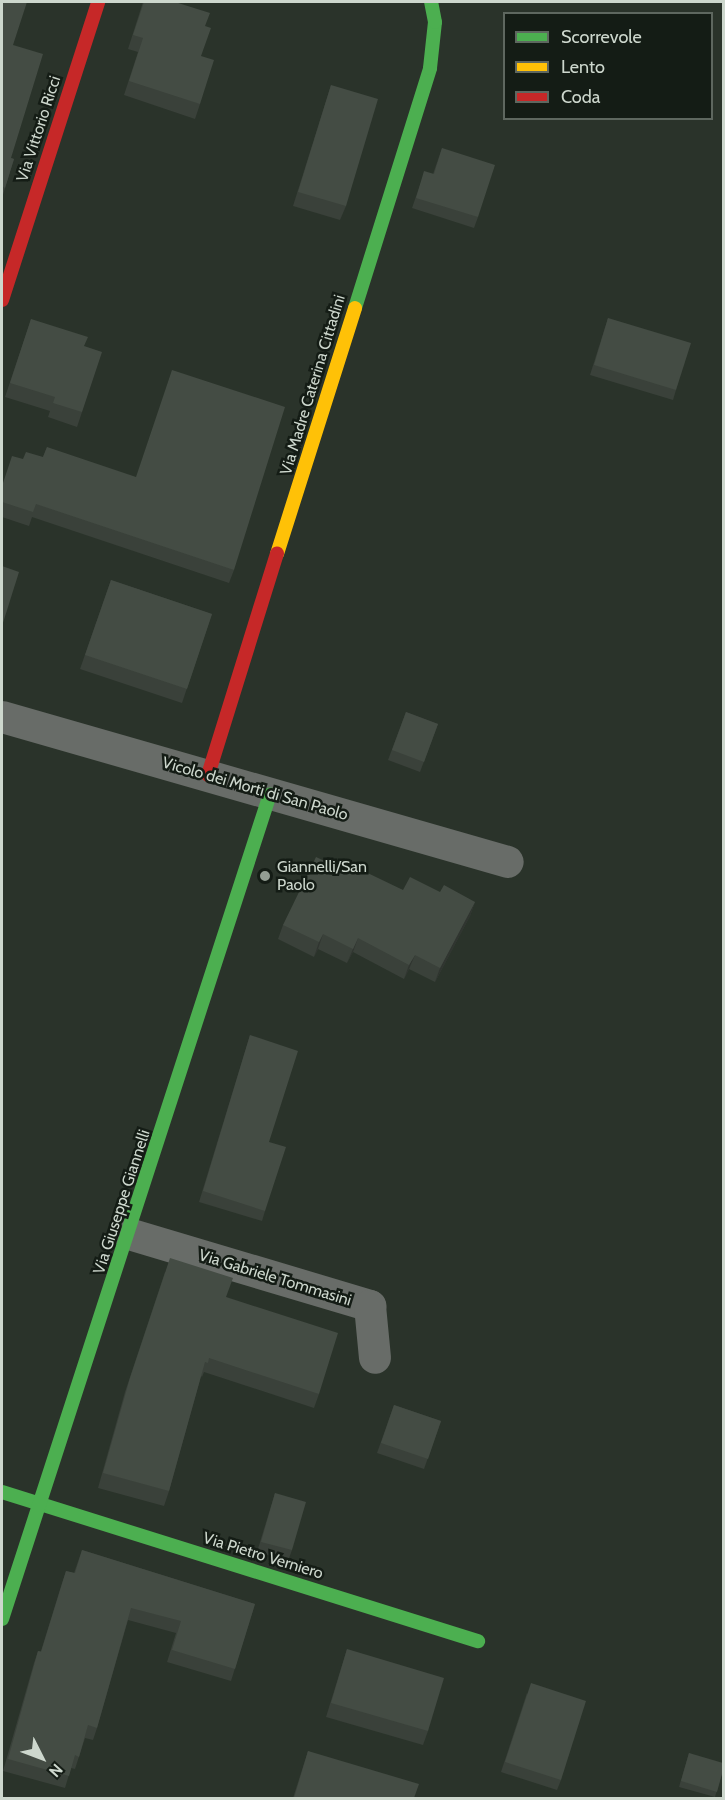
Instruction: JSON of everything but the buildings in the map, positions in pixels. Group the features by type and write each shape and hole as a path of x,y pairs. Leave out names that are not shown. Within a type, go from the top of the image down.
{"street":[{"name":"Via Vittorio Ricci","path":"2,300 98,2"},
{"name":"Via Madre Caterina Cittadini","path":"208,775 430,68 435,22 431,2"},
{"name":"Vicolo dei Morti di San Paolo","path":"2,717 508,862"},
{"name":"Via Giuseppe Giannelli","path":"2,1620 38,1503 129,1234 270,794"},
{"name":"Via Gabriele Tommasini","path":"129,1234 370,1306 375,1358"},
{"name":"Via Pietro Verniero","path":"2,1492 478,1641"}],"traffic: fast":[{"path":"355,308 430,68 435,22 431,2"},
{"path":"2,1619 270,794"},
{"path":"2,1492 478,1641"}],"traffic: slow":[{"path":"277,554 355,308"}],"traffic: jam":[{"path":"2,300 98,2"},
{"path":"208,775 277,554"}],"place":[{"name":"Giannelli/San Paolo","path":"265,876"}]}
